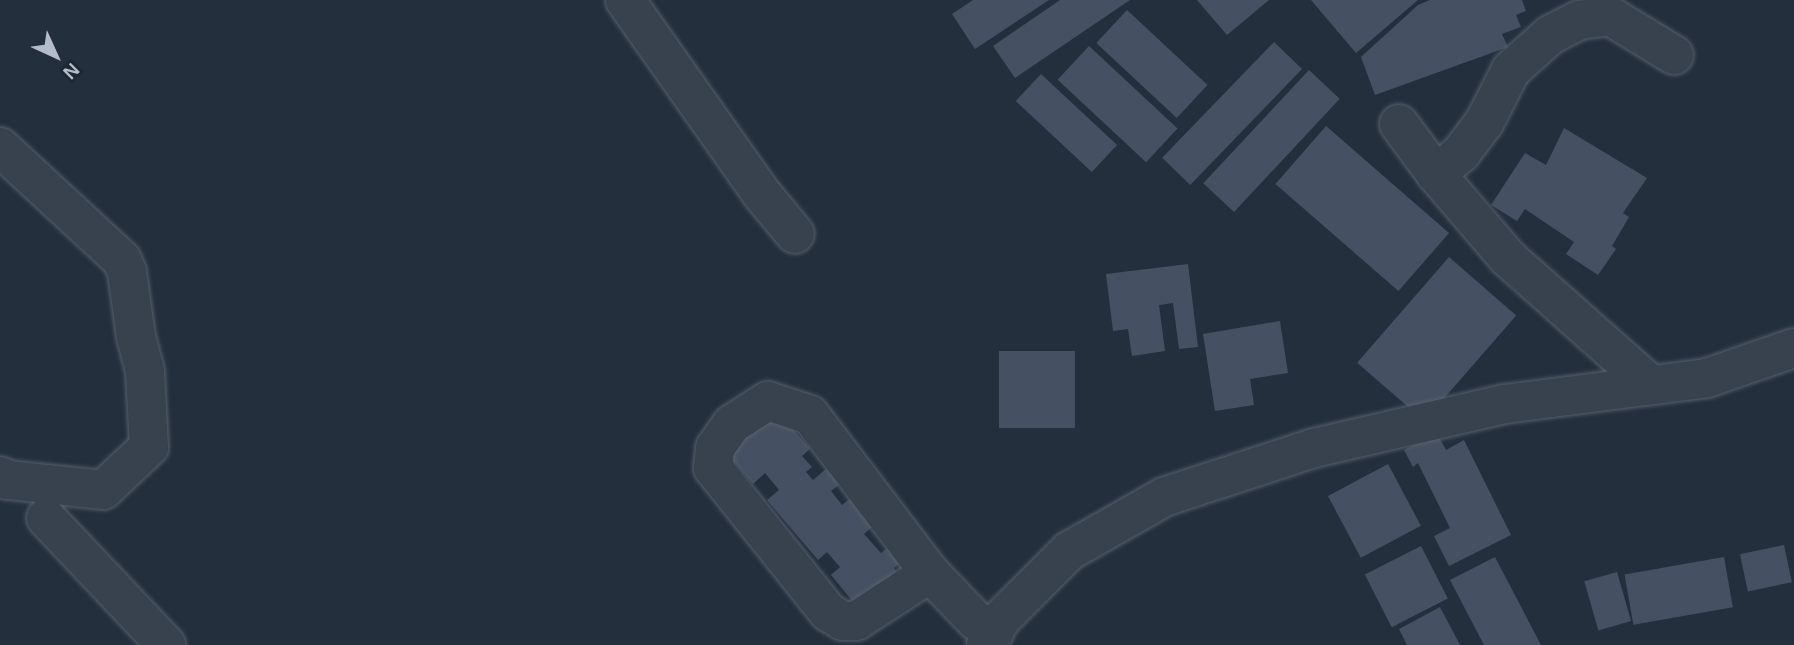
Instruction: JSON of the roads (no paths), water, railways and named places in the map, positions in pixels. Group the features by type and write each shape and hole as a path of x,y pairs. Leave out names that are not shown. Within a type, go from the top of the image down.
{"street":[{"path":"625,0 761,192 795,234"},
{"path":"1436,174 1461,153 1484,123 1511,70 1560,30 1579,20 1610,16 1674,55"},
{"path":"1398,124 1436,174 1508,258 1651,385"},
{"path":"0,147 122,260 127,272 136,337 145,371 149,447 103,490 0,477"},
{"path":"930,573 856,621 843,621 828,612 713,468 715,448 732,424 768,401 810,415 930,573 990,639 1001,620 1069,551 1164,497 1314,448 1505,404 1707,378 1794,348"},
{"path":"46,518 166,645"}]}
